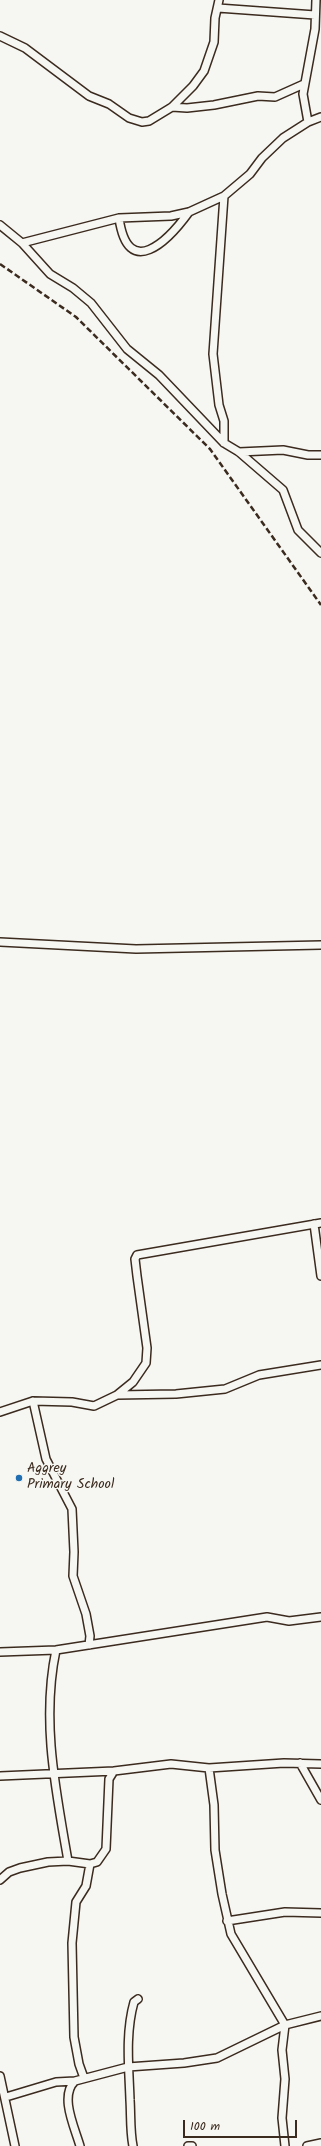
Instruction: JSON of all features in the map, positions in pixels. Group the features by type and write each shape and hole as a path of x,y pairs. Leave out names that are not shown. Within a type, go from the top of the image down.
{"street":[{"path":"0,36 25,48 80,90 109,104 129,118 142,122 149,121 172,107 193,86 204,71 214,42 214,29 219,0"},
{"path":"308,122 304,84 314,32 316,0"},
{"path":"218,8 315,15"},
{"path":"172,107 187,108 214,105 258,96 275,97 304,84"},
{"path":"22,243 119,218 171,216 189,212 224,196 250,174 272,148 308,122 321,117 321,120"},
{"path":"224,196 213,354 219,405 224,421 224,443"},
{"path":"119,218 120,231 127,242 133,249 143,252 154,248 177,229 189,212"},
{"path":"0,225 22,243 50,274 73,288 91,303 127,349 159,375 224,443 239,452 283,490 298,530 321,553"},
{"path":"239,452 278,450 308,455 321,455"},
{"path":"0,942 136,948 321,945"},
{"path":"0,1412 33,1401 72,1402 94,1406 117,1395 133,1382 146,1363 147,1348 141,1316 135,1259 137,1255 318,1224 321,1276"},
{"path":"117,1395 176,1394 225,1389 259,1375 321,1365"},
{"path":"33,1401 46,1459 72,1509 74,1552 73,1576 86,1614 90,1636 89,1645"},
{"path":"0,1652 56,1650 267,1617 289,1621 321,1617"},
{"path":"56,1650 52,1667 50,1701 50,1754 68,1861"},
{"path":"0,1776 114,1771 171,1764 209,1768 300,1763 321,1764"},
{"path":"300,1763 321,1800"},
{"path":"209,1768 214,1805 215,1850 227,1921 231,1934 285,2025 282,2050 285,2079 282,2118 285,2146"},
{"path":"0,1880 9,1872 20,1868 68,1861 90,1864 97,1862 106,1849 109,1779 114,1771"},
{"path":"84,2078 79,2064 74,2037 72,1943 76,1902 86,1886 90,1864"},
{"path":"227,1921 285,1912 321,1913"},
{"path":"134,2146 128,2067 132,2009 134,2002 138,1999"},
{"path":"6,2097 56,2082 74,2081 128,2067 184,2063 217,2058 285,2025 321,2016"},
{"path":"0,2076 6,2097 15,2146"},
{"path":"74,2081 70,2085 69,2102 80,2146"},
{"path":"307,2146 321,2143"}],"railway":[{"path":"0,264 76,317 210,449 321,605"}],"place":[{"name":"Aggrey Primary School","path":"19,1478"}]}
